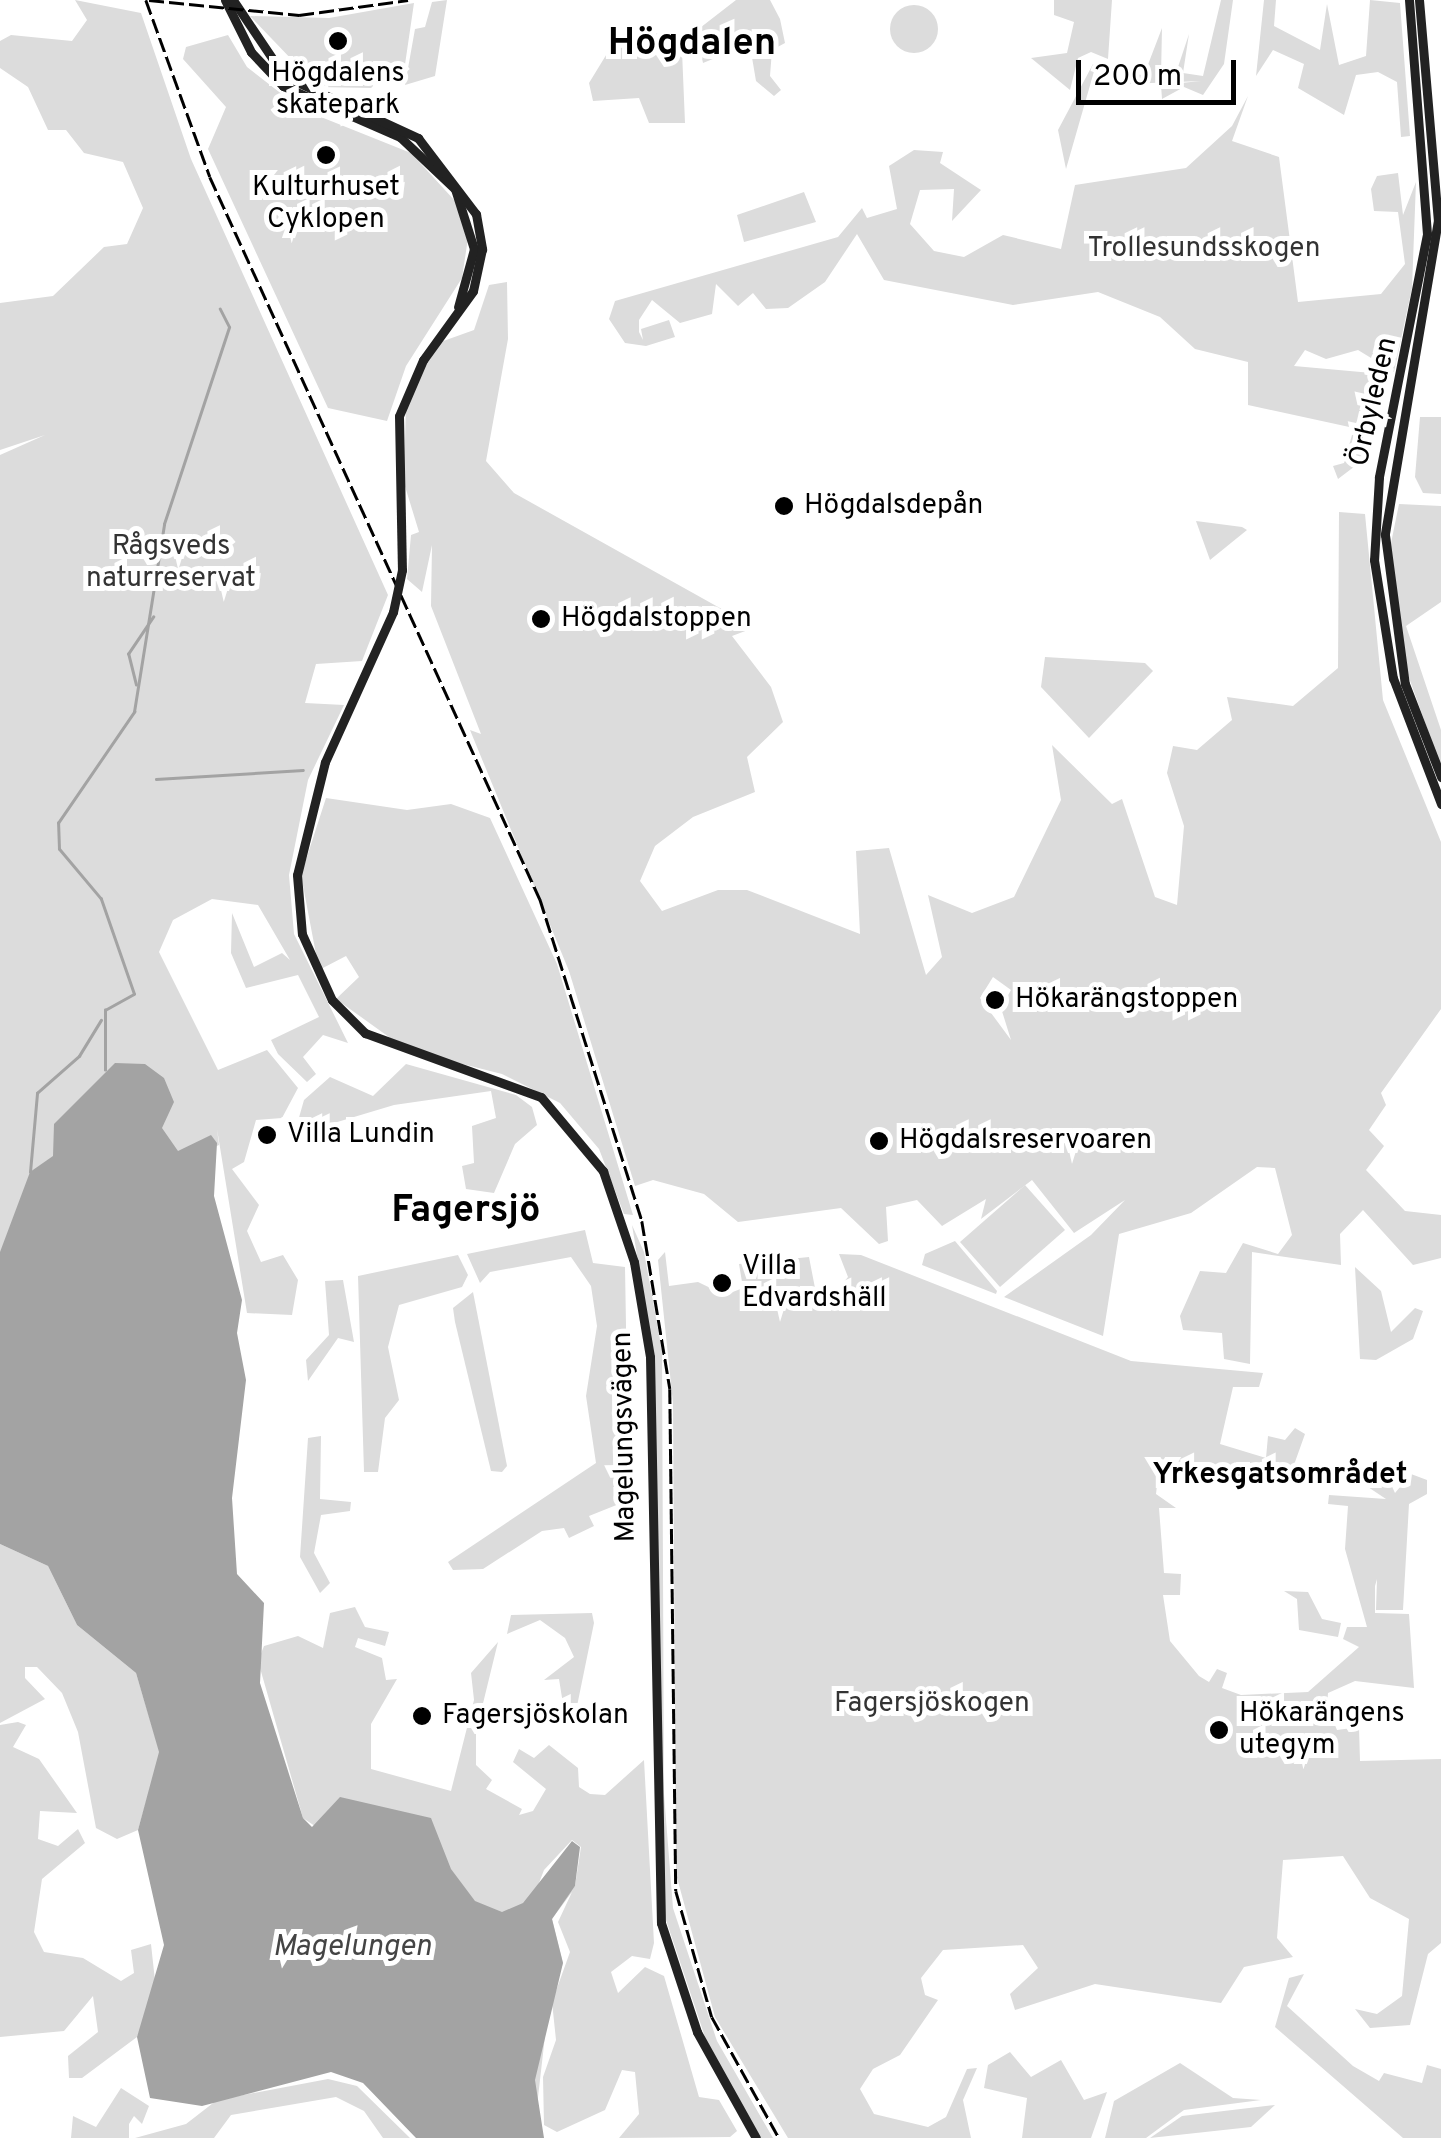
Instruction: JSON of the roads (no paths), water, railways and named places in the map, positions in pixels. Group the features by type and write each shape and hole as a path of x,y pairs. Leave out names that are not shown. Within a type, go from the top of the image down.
{"main road":[{"name":"Magelungsvägen","path":"225,0 251,52 283,86 400,137 455,189 474,249 450,323"},
{"name":"Magelungsvägen","path":"234,0 258,47 291,81 410,133 462,184 476,214 482,262 399,416 402,570 393,612 325,762 297,875 302,934 332,1000 365,1033 541,1096 603,1170 634,1262 650,1357 662,1922 697,2032 756,2138"},
{"name":"Örbyleden","path":"1409,0 1427,234 1377,493 1382,634 1441,804"},
{"name":"Örbyleden","path":"1419,0 1438,220 1388,495 1396,641 1441,777"},
{"path":"1377,493 1388,495"}],"water":[{"name":"Magelungen","path":"115,1063 145,1064 164,1078 174,1102 162,1128 178,1151 211,1135 217,1143 214,1196 242,1300 237,1333 246,1380 232,1498 237,1574 264,1603 260,1683 303,1818 312,1827 340,1797 431,1818 451,1869 475,1901 502,1912 523,1903 572,1841 580,1847 575,1886 552,1919 563,1963 535,2080 544,2138 416,2138 363,2083 331,2072 202,2106 150,2098 137,2037 164,1945 138,1830 159,1752 136,1673 77,1625 48,1566 0,1544 0,1252 30,1172 53,1156 54,1124"}],"waterway":[{"path":"105,1070 105,1010 134,994 101,899 59,849 58,823 134,712 164,524 229,327 220,309"},
{"path":"136,685 128,654 153,617"},
{"path":"156,779 303,770"},
{"path":"30,1172 37,1093 79,1056 101,1020"}],"railway":[{"path":"146,0 210,177 540,899 642,1221 670,1389 676,1891 712,2017 779,2138"},
{"path":"149,0 299,15 408,0"}],"place":[{"name":"Högdalens skatepark","path":"338,41"},
{"name":"Kulturhuset Cyklopen","path":"326,155"},
{"name":"Högdalsdepån","path":"784,506"},
{"name":"Högdalstoppen","path":"541,619"},
{"name":"Hökarängstoppen","path":"995,1000"},
{"name":"Villa Lundin","path":"267,1135"},
{"name":"Högdalsreservoaren","path":"879,1141"},
{"name":"Villa Edvardshäll","path":"722,1283"},
{"name":"Fagersjöskolan","path":"422,1716"},
{"name":"Hökarängens utegym","path":"1219,1730"}],"district":[{"name":"Högdalen","path":"692,45"},
{"name":"Fagersjö","path":"466,1212"},
{"name":"Yrkesgatsområdet","path":"1280,1476"}],"park label":[{"name":"Trollesundsskogen","path":"1204,249"},
{"name":"Rågsveds naturreservat","path":"171,563"},
{"name":"Fagersjöskogen","path":"932,1704"}]}
